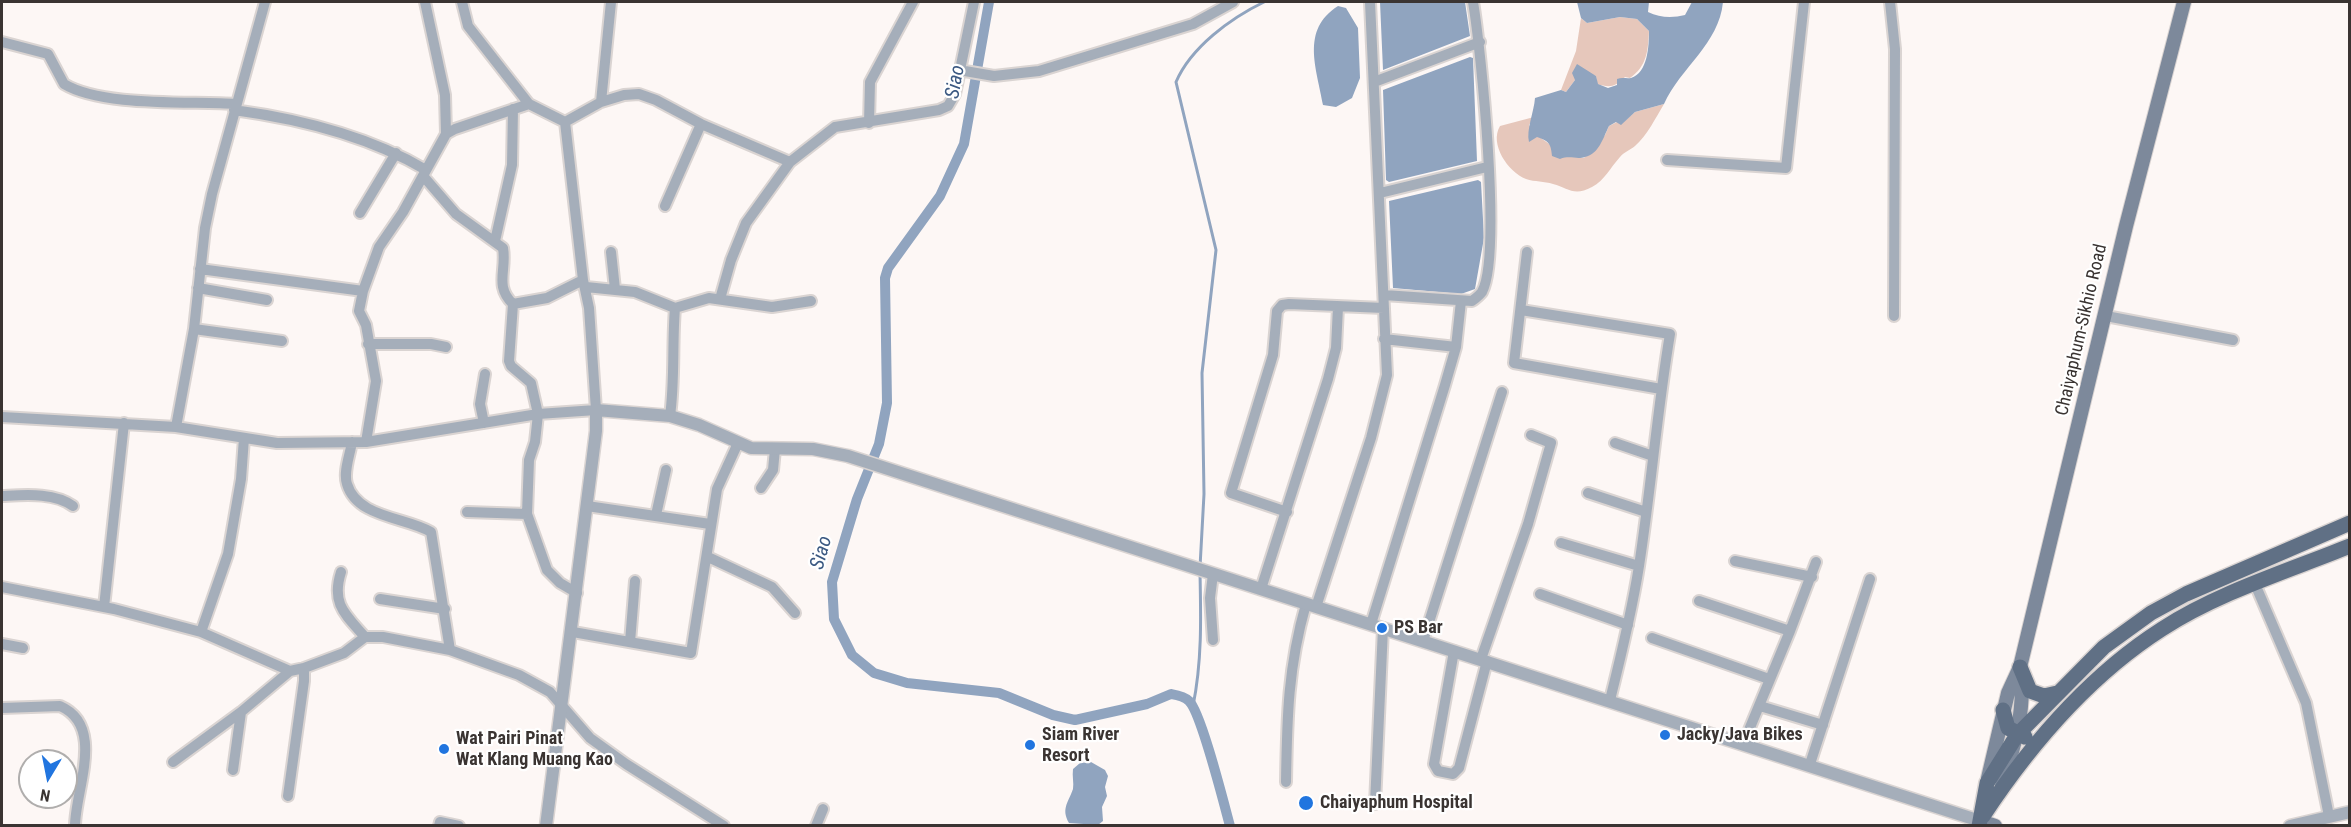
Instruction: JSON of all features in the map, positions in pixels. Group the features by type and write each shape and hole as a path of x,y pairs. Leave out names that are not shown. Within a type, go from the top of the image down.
{"main road":[{"name":"Chaiyaphum-Sikhio Road","path":"1979,823 2003,710 2020,668 2184,2"},
{"path":"1987,783 2017,735 2057,693 2104,647 2151,613 2186,594 2349,523"},
{"path":"2002,787 2052,726 2117,663 2162,629 2255,584 2349,546"},
{"name":"Chaiyaphum-Sikhio Road","path":"1979,823 2002,787 2017,735 2023,695 2020,668"},
{"path":"2020,668 2030,691 2044,696 2057,693"},
{"path":"2003,710 2008,728 2017,735 2036,736 2052,726"},
{"path":"1979,823 1995,825"}],"street":[{"path":"176,427 194,329 200,268 212,194 265,2"},
{"path":"366,442 376,381 366,325 359,311 363,291 379,247 425,174 446,134 445,95 425,2"},
{"path":"462,2 473,33 529,104 565,122"},
{"path":"601,102 611,2"},
{"path":"869,123 870,82 913,2"},
{"path":"720,300 731,260 746,224 790,162 835,127 939,110 948,106 955,94 961,70 974,2"},
{"path":"961,70 994,76 1039,71 1193,24 1233,2"},
{"path":"1286,782 1287,694 1296,640 1311,605 1371,438 1387,375 1370,2"},
{"path":"1384,294 1472,301 1478,297 1484,285 1491,237 1480,42 1473,2"},
{"path":"1666,160 1786,168 1804,2"},
{"path":"1890,2 1896,49 1894,316"},
{"path":"2,42 48,54 64,84 83,92 153,101 235,107 370,142 396,153 425,174 456,214 503,248 505,258 502,290 513,304 509,361 511,366 531,383 538,414 535,442 530,460 527,514 547,570 560,583 577,593"},
{"path":"1374,82 1480,42"},
{"path":"565,122 601,102 624,95 648,96 701,124 790,162"},
{"path":"446,134 529,104"},
{"path":"495,241 512,165 513,109"},
{"path":"546,825 573,632 596,431 584,283 565,122"},
{"path":"665,206 701,124"},
{"path":"360,213 396,153"},
{"path":"1380,193 1487,167"},
{"path":"611,252 615,289"},
{"path":"1527,252 1514,363 1661,389"},
{"path":"200,268 363,291"},
{"path":"513,304 547,298 584,283 635,292 675,308 709,298 772,307 811,301"},
{"path":"198,288 267,300"},
{"path":"1375,804 1377,626 1456,347 1461,301"},
{"path":"1287,512 1234,496 1232,486 1272,355 1279,308 1289,304 1384,308"},
{"path":"1261,590 1328,379 1336,348 1338,307"},
{"path":"670,416 675,308"},
{"path":"1521,310 1670,334 1639,566 1610,700"},
{"path":"2106,316 2233,340"},
{"path":"194,329 282,341"},
{"path":"1384,339 1456,347"},
{"path":"368,344 431,344 446,347"},
{"path":"484,423 480,404 485,374"},
{"path":"1423,641 1502,392"},
{"path":"2,417 176,427 277,443 366,442 538,414 596,410 670,416 762,450 813,449 848,456 888,468 1188,567 1744,742 1979,823"},
{"path":"104,607 124,423"},
{"path":"1454,651 1434,764 1438,771 1453,774 1460,768 1484,660 1528,524 1551,443 1531,435"},
{"path":"201,632 228,554 241,479 244,438"},
{"path":"352,442 347,471 347,483 351,492 366,507 431,532 450,650"},
{"path":"1615,442 1653,456"},
{"path":"573,632 691,653 717,489 738,443"},
{"path":"761,488 773,470 775,449"},
{"path":"656,515 666,470"},
{"path":"1588,493 1647,512"},
{"path":"2,496 44,497 66,501 73,506"},
{"path":"587,506 710,524"},
{"path":"467,512 527,514"},
{"path":"1561,543 1639,566"},
{"path":"708,557 772,587 795,613"},
{"path":"1735,561 1812,577"},
{"path":"1744,742 1812,577 1816,562"},
{"path":"340,572 337,584 338,603 365,637"},
{"path":"1210,573 1213,640"},
{"path":"1810,764 1870,579"},
{"path":"630,642 635,581"},
{"path":"2255,584 2306,703 2329,816"},
{"path":"2,587 104,607 201,632 290,671"},
{"path":"1540,594 1628,625"},
{"path":"380,599 445,609"},
{"path":"1700,601 1790,631"},
{"path":"173,762 241,712 290,671 344,653 365,637 383,638 450,650 519,675 550,692 562,703 590,738 626,764 723,825"},
{"path":"1652,638 1769,679"},
{"path":"2,644 23,648"},
{"path":"288,796 304,668"},
{"path":"2,708 60,706 77,721 84,737 86,753 75,825"},
{"path":"1760,706 1822,725"},
{"path":"233,770 241,712"},
{"path":"816,825 823,809"},
{"path":"2290,825 2349,812"},
{"path":"439,825 440,822 459,825"}],"shaded area":[{"path":"1620,17 1637,19 1649,31 1647,51 1636,73 1630,78 1625,77 1615,85 1609,86 1597,84 1596,76 1587,73 1575,80 1566,92 1561,90 1576,51 1581,18 1587,23"},
{"path":"1664,104 1639,142 1622,155 1600,181 1586,190 1576,192 1550,183 1526,179 1507,164 1497,141 1500,126 1534,117 1529,125 1546,142 1568,154 1584,158 1605,135 1609,126 1617,122 1621,124 1635,112"}],"water":[{"path":"1380,2 1465,2 1470,36 1383,70"},
{"path":"1577,2 1649,2 1648,12 1671,17 1685,15 1692,2 1723,2 1720,17 1707,43 1680,78 1664,104 1635,112 1621,125 1616,122 1609,126 1594,153 1582,158 1560,159 1552,156 1549,144 1544,140 1537,137 1529,142 1535,98 1561,90 1566,92 1575,80 1572,73 1577,64 1596,76 1598,84 1608,88 1617,85 1617,79 1631,78 1641,71 1649,44 1649,31 1637,19 1620,17 1587,23 1581,18"},
{"path":"1338,6 1346,8 1358,28 1360,78 1352,98 1336,107 1323,105 1314,51 1319,27 1326,16"},
{"path":"1470,57 1473,58 1477,161 1389,182 1386,180 1383,90"},
{"path":"1478,180 1481,182 1484,238 1475,289 1461,294 1393,288 1389,201"},
{"path":"1091,762 1105,770 1108,776 1105,787 1107,796 1102,807 1103,821 1098,825 1069,823 1065,810 1073,789 1073,769 1080,763"}],"waterway":[{"name":"Siao","path":"989,2 964,144 940,196 888,268 885,278 887,403 879,444 857,499 832,582 834,619 852,655 874,673 907,683 999,693 1053,715 1075,720 1147,704 1171,694 1185,698 1189,701 1200,722 1230,826"},
{"path":"1200,567 1204,494 1202,373 1216,250 1176,82 1191,57 1213,35 1238,16 1264,2"},
{"path":"1193,706 1201,623 1200,573"}],"place":[{"name":"PS Bar","path":"1382,628"},
{"name":"Jacky/Java Bikes","path":"1665,735"},
{"name":"Siam River Resort","path":"1030,745"},
{"name":"Wat Pairi Pinat Wat Klang Muang Kao","path":"444,749"},
{"name":"Chaiyaphum Hospital","path":"1306,803"}]}
